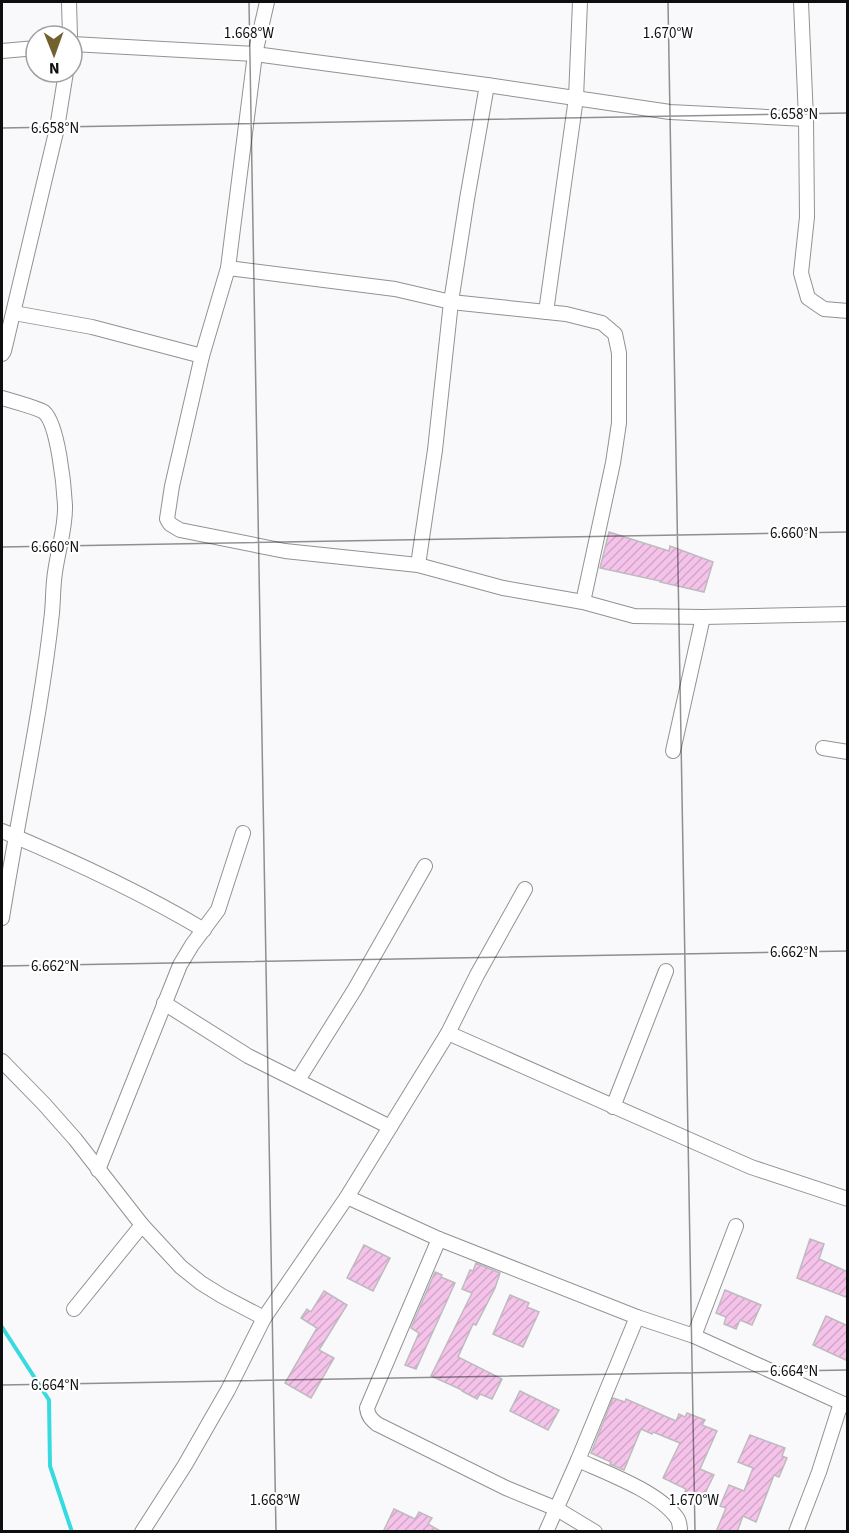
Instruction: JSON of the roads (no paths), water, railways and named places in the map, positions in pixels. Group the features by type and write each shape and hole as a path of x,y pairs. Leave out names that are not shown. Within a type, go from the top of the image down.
{"street":[{"path":"69,2 70,24"},
{"path":"267,2 255,54 228,268 202,356 172,486 167,519 170,524 180,530 285,551 418,565 503,588 583,602 634,616 848,614"},
{"path":"546,312 576,98 580,2"},
{"path":"801,2 807,217 801,273 808,298 824,309 848,311"},
{"path":"84,45 255,54 670,112 806,119"},
{"path":"2,51 24,49"},
{"path":"2,354 14,313 57,128 64,84"},
{"path":"418,565 435,450 451,302 488,85"},
{"path":"228,268 395,289 451,302 566,314 602,323 615,334 620,353 620,423 614,463 583,602"},
{"path":"14,313 92,327 202,356"},
{"path":"2,398 44,412 51,422 57,439 65,504 37,716 2,918"},
{"path":"673,751 703,617"},
{"path":"823,748 848,752"},
{"path":"2,831 105,877 204,930"},
{"path":"98,1170 180,965 218,910 243,833"},
{"path":"298,1080 355,989 425,866"},
{"path":"142,1532 209,1424 264,1318 347,1197 448,1033 525,889"},
{"path":"613,1107 666,971"},
{"path":"164,1003 248,1056 390,1126"},
{"path":"448,1033 751,1167 848,1199"},
{"path":"2,1061 75,1139 142,1225 181,1267 222,1296 264,1318"},
{"path":"347,1197 439,1239 636,1317 694,1336 844,1404 796,1532"},
{"path":"74,1309 142,1225"},
{"path":"694,1336 736,1226"},
{"path":"439,1239 367,1408 371,1420 506,1488 557,1509 595,1532"},
{"path":"546,1532 636,1317"},
{"path":"578,1460 649,1493 677,1518 680,1532"}],"waterway":[{"path":"2,1327 49,1400 50,1466 72,1532"}]}
